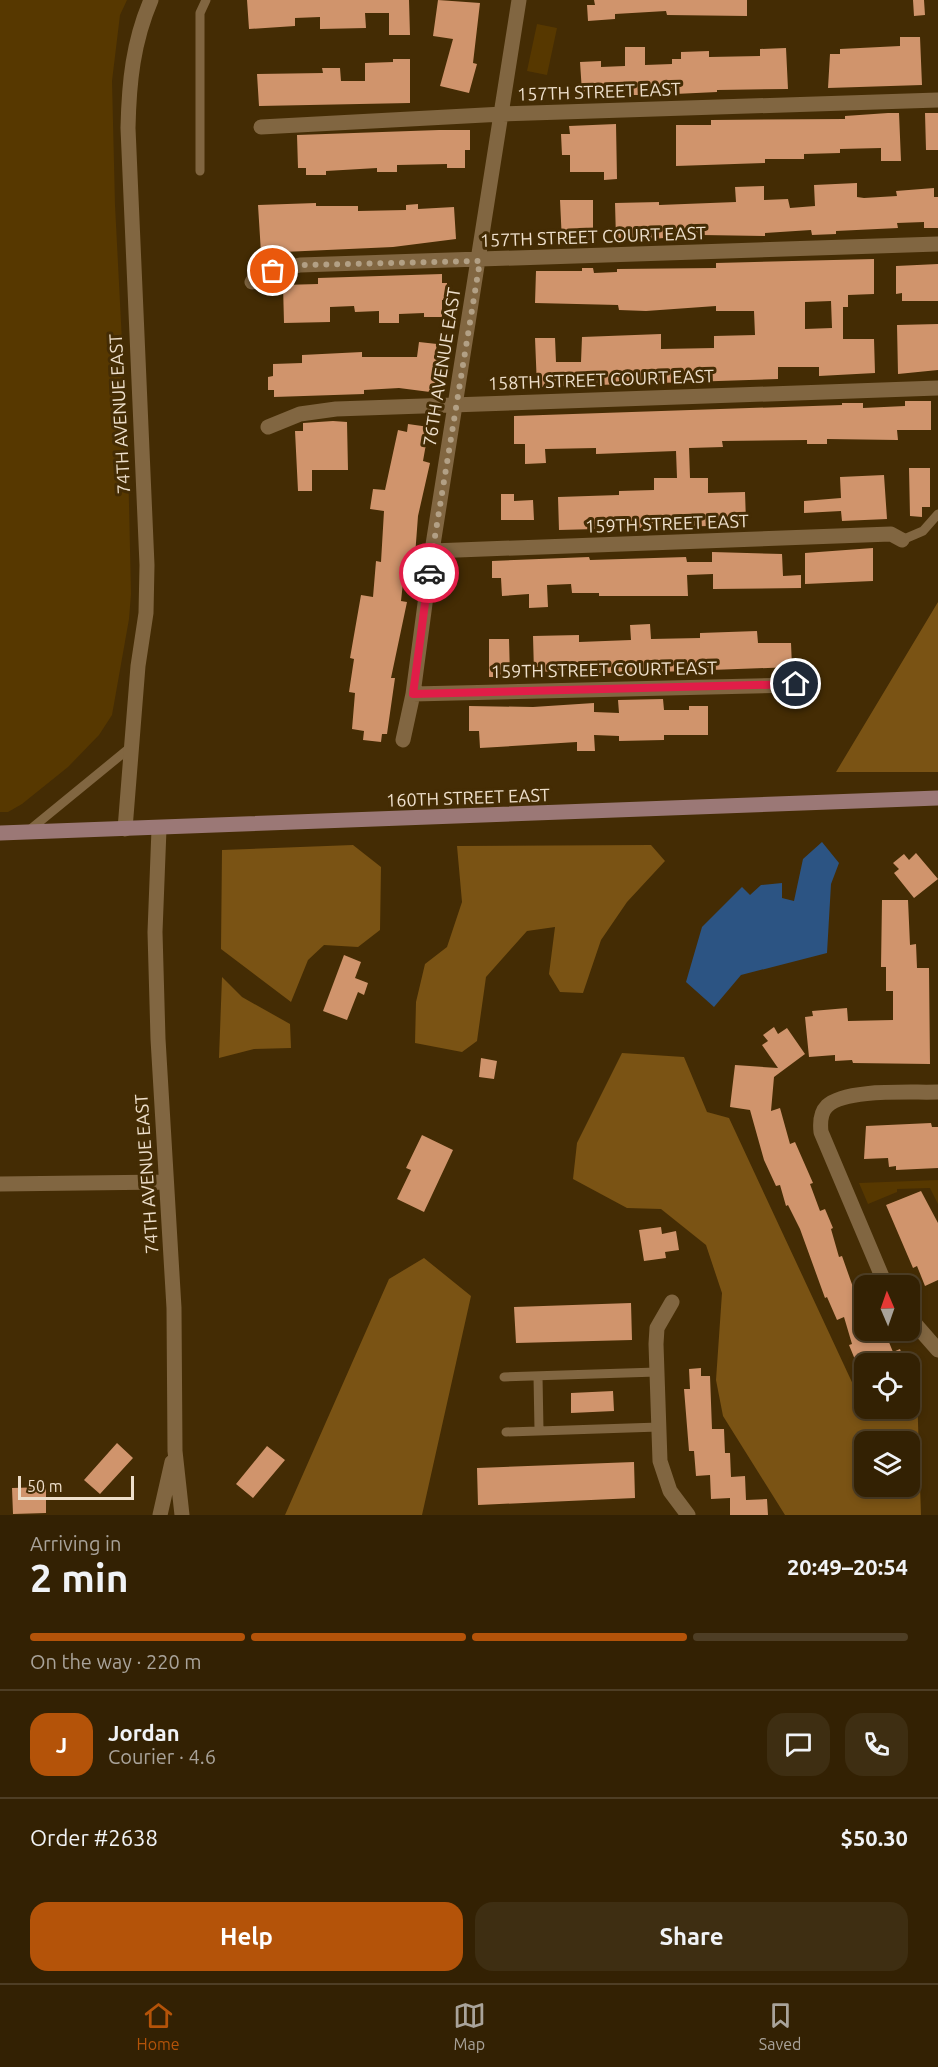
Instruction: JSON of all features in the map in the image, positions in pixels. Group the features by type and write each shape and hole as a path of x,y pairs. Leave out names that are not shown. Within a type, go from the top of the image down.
{"main road":[{"name":"160TH STREET EAST","path":"0,833 159,829 938,798"}],"street":[{"name":"74TH AVENUE EAST","path":"125,830 146,613 147,565 128,128 129,85 135,45 151,0"},
{"name":"76TH AVENUE EAST","path":"403,740 413,694 432,551 480,261 519,0"},
{"name":"157TH STREET EAST","path":"261,127 503,114 938,100"},
{"name":"157TH STREET COURT EAST","path":"252,282 273,271 300,265 480,261 938,244"},
{"name":"158TH STREET COURT EAST","path":"268,427 300,414 336,409 938,388"},
{"name":"159TH STREET EAST","path":"432,551 891,534 902,540"},
{"name":"159TH STREET COURT EAST","path":"413,694 796,684"},
{"name":"74TH AVENUE EAST","path":"159,829 155,932 165,1182 169,1205 174,1296 175,1451 182,1515"},
{"path":"881,1275 821,1132 822,1113 827,1106 843,1096 938,1092"},
{"path":"0,1184 165,1182"},
{"path":"672,1302 657,1328 659,1426 664,1478 688,1515"},
{"path":"920,1330 938,1350"},
{"path":"160,1515 175,1451"}],"lane":[{"path":"200,171 200,13 206,0"},
{"path":"902,540 923,531 938,514"},
{"path":"27,832 132,746"},
{"path":"504,1377 657,1372"},
{"path":"538,1376 539,1430"},
{"path":"506,1432 659,1426"}],"shaded area":[{"path":"0,0 127,0 120,15 112,81 115,205 128,459 131,594 129,619 112,715 99,735 68,767 22,804 8,812 0,812"},
{"path":"537,24 557,28 547,75 527,71"},
{"path":"938,602 938,772 836,772"},
{"path":"353,845 381,867 380,930 358,947 324,945 308,960 291,1002 221,949 222,850"},
{"path":"651,845 665,861 627,902 601,940 583,993 560,992 549,974 555,927 527,931 486,977 477,1041 462,1052 415,1043 416,1002 425,964 447,947 462,902 457,846"},
{"path":"222,977 242,997 290,1024 291,1048 254,1049 219,1058"},
{"path":"622,1053 684,1057 707,1112 729,1118 854,1387 854,1419 918,1419 918,1431 854,1431 854,1497 920,1497 920,1484 921,1515 785,1515 723,1416 716,1380 722,1293 706,1245 661,1209 627,1208 573,1179 577,1143"},
{"path":"938,1180 938,1204 930,1188 897,1189 897,1192 868,1204 859,1183"},
{"path":"424,1258 471,1296 422,1515 285,1515 389,1279"}],"water":[{"path":"822,842 839,863 831,884 827,953 741,975 714,1007 686,982 702,927 742,887 750,895 761,885 782,883 782,898 794,901 803,859"}],"building":[{"path":"247,0 409,0 410,35 389,35 389,13 365,13 366,28 320,29 320,17 295,18 295,26 249,29"},
{"path":"438,0 480,3 473,63 477,64 469,93 440,86 453,39 433,36"},
{"path":"594,0 747,0 747,16 667,15 666,11 615,14 615,19 588,21 587,5 595,5"},
{"path":"913,0 924,0 925,15 914,16"},
{"path":"900,37 920,37 922,85 828,88 830,54 840,54 840,49 900,46"},
{"path":"625,47 645,47 645,65 672,64 672,59 681,59 681,52 709,51 709,57 760,56 760,49 786,48 788,89 717,90 717,92 654,95 627,95 627,89 582,92 580,62 601,61 601,67 625,66"},
{"path":"393,59 410,59 410,103 259,106 257,74 323,73 322,68 340,68 341,81 365,81 365,63 393,62"},
{"path":"899,113 901,161 881,161 881,148 840,149 840,153 804,154 804,159 765,159 765,163 676,166 676,125 711,125 711,120 845,119 845,116"},
{"path":"925,113 938,113 938,150 926,150"},
{"path":"616,124 617,179 604,180 604,172 570,172 570,155 562,155 561,134 570,134 569,126"},
{"path":"470,130 470,150 465,150 465,168 447,168 447,164 397,165 397,172 377,172 377,168 326,171 326,175 306,175 306,168 298,168 297,135"},
{"path":"857,183 857,197 864,198 897,196 896,191 934,188 934,197 938,197 938,228 924,228 924,222 897,223 898,228 836,231 836,234 812,235 811,230 765,233 765,236 702,235 616,239 615,203 659,202 659,205 736,202 735,187 764,186 764,200 788,199 790,208 815,206 814,185"},
{"path":"560,200 593,200 593,241 562,242"},
{"path":"316,203 316,206 358,206 358,211 406,210 406,205 418,204 418,209 454,207 456,239 393,247 261,253 258,205"},
{"path":"874,259 874,294 848,295 848,307 843,307 843,339 874,339 875,373 819,376 819,367 778,367 778,379 537,387 535,338 555,338 556,362 581,362 582,337 661,334 661,349 714,348 714,336 755,335 754,311 716,311 716,306 646,311 619,310 618,305 535,303 536,271 582,271 582,268 593,268 594,273 617,272 617,269 716,268 716,263","holes":["831,301 832,328 805,329 805,302"]},
{"path":"938,264 938,301 902,301 902,293 896,294 896,266"},
{"path":"442,274 442,283 447,283 447,300 442,300 442,317 424,317 424,313 399,314 399,323 379,323 379,311 355,312 354,306 330,307 330,322 284,323 283,285 318,284 318,278"},
{"path":"938,324 938,370 898,374 897,325"},
{"path":"419,342 437,344 435,356 444,357 440,386 431,385 430,392 399,388 364,390 364,394 274,397 274,390 268,390 268,377 273,376 273,364 302,363 302,355 362,352 362,357 417,357"},
{"path":"905,401 931,401 931,430 897,430 898,440 827,439 827,444 807,444 807,440 722,441 723,447 689,448 690,478 708,478 708,493 745,492 746,522 708,523 708,526 559,530 558,497 619,495 619,491 654,490 654,478 677,478 676,451 596,454 596,448 545,449 546,463 525,464 525,444 514,444 514,416 842,405 842,403 863,403 863,408 905,406"},
{"path":"347,422 348,470 312,470 312,491 298,491 295,431 303,431 303,423"},
{"path":"408,424 429,427 423,461 430,463 418,516 415,556 406,555 401,601 407,602 391,678 395,678 387,734 382,734 381,742 363,740 364,731 352,729 355,693 349,692 354,659 350,658 361,595 373,597 376,561 381,562 384,511 370,509 373,489 385,490 398,430 407,432"},
{"path":"909,468 930,468 930,507 922,507 922,517 910,516"},
{"path":"884,475 887,519 842,521 841,511 804,513 804,501 841,498 840,477"},
{"path":"501,494 514,494 514,501 533,500 534,520 501,520"},
{"path":"873,548 873,581 805,584 805,553"},
{"path":"712,552 782,554 783,576 801,575 801,588 713,589 713,574 687,575 688,596 599,596 599,593 572,593 571,584 547,585 548,607 529,608 529,594 502,596 501,578 492,578 492,561 589,557 590,560 686,557 687,562 712,562"},
{"path":"650,624 651,639 700,638 700,633 757,631 758,643 791,643 792,667 632,673 595,673 595,670 534,672 533,636 579,635 579,642 631,640 630,625"},
{"path":"489,639 509,639 510,677 489,677"},
{"path":"663,699 664,710 689,710 689,706 708,706 708,735 664,735 664,740 619,741 619,736 594,735 595,751 577,751 577,742 480,748 479,731 469,731 469,706 533,707 594,703 594,712 619,713 618,700"},
{"path":"916,853 938,879 914,898 894,873 899,869 893,863 904,854 909,860"},
{"path":"882,900 908,900 910,945 916,944 917,968 929,968 930,1064 853,1063 852,1060 835,1061 835,1055 809,1057 805,1017 813,1016 812,1011 847,1008 848,1021 893,1020 893,991 886,991 886,967 881,967"},
{"path":"344,955 361,962 355,978 368,983 364,995 358,992 347,1020 323,1011"},
{"path":"774,1027 778,1034 787,1028 805,1054 774,1077 771,1111 780,1108 790,1144 795,1142 813,1183 810,1184 820,1211 825,1209 833,1228 831,1229 839,1257 842,1256 854,1290 854,1341 888,1341 893,1352 900,1349 901,1353 854,1353 854,1357 849,1345 852,1344 844,1317 837,1320 827,1297 825,1298 800,1229 788,1205 786,1206 780,1185 776,1186 764,1160 750,1110 730,1107 735,1065 778,1068 762,1045 768,1041 763,1035"},
{"path":"481,1058 497,1061 494,1079 479,1077"},
{"path":"931,1123 932,1127 938,1127 938,1168 896,1170 896,1166 889,1167 888,1158 864,1159 866,1126"},
{"path":"422,1135 453,1150 424,1212 397,1199 411,1170 406,1168"},
{"path":"921,1191 938,1223 938,1280 925,1286 917,1266 913,1268 886,1205"},
{"path":"661,1227 662,1234 676,1231 679,1250 665,1252 666,1258 644,1261 639,1230"},
{"path":"631,1303 632,1340 516,1343 514,1307"},
{"path":"701,1368 701,1376 710,1376 712,1429 724,1429 725,1453 730,1453 731,1477 745,1476 746,1500 767,1499 768,1515 730,1515 730,1498 711,1499 710,1475 696,1476 694,1451 689,1451 684,1389 690,1389 689,1369"},
{"path":"613,1391 614,1411 571,1413 571,1393"},
{"path":"117,1443 133,1458 100,1494 84,1480"},
{"path":"267,1446 285,1460 253,1498 236,1484"},
{"path":"634,1462 635,1498 478,1505 477,1468"},
{"path":"46,1487 46,1513 13,1514 12,1488"}],"way so far":[{"path":"273,271 300,265 480,261 429,573"}],"route":[{"path":"429,573 413,694 796,684"}]}
